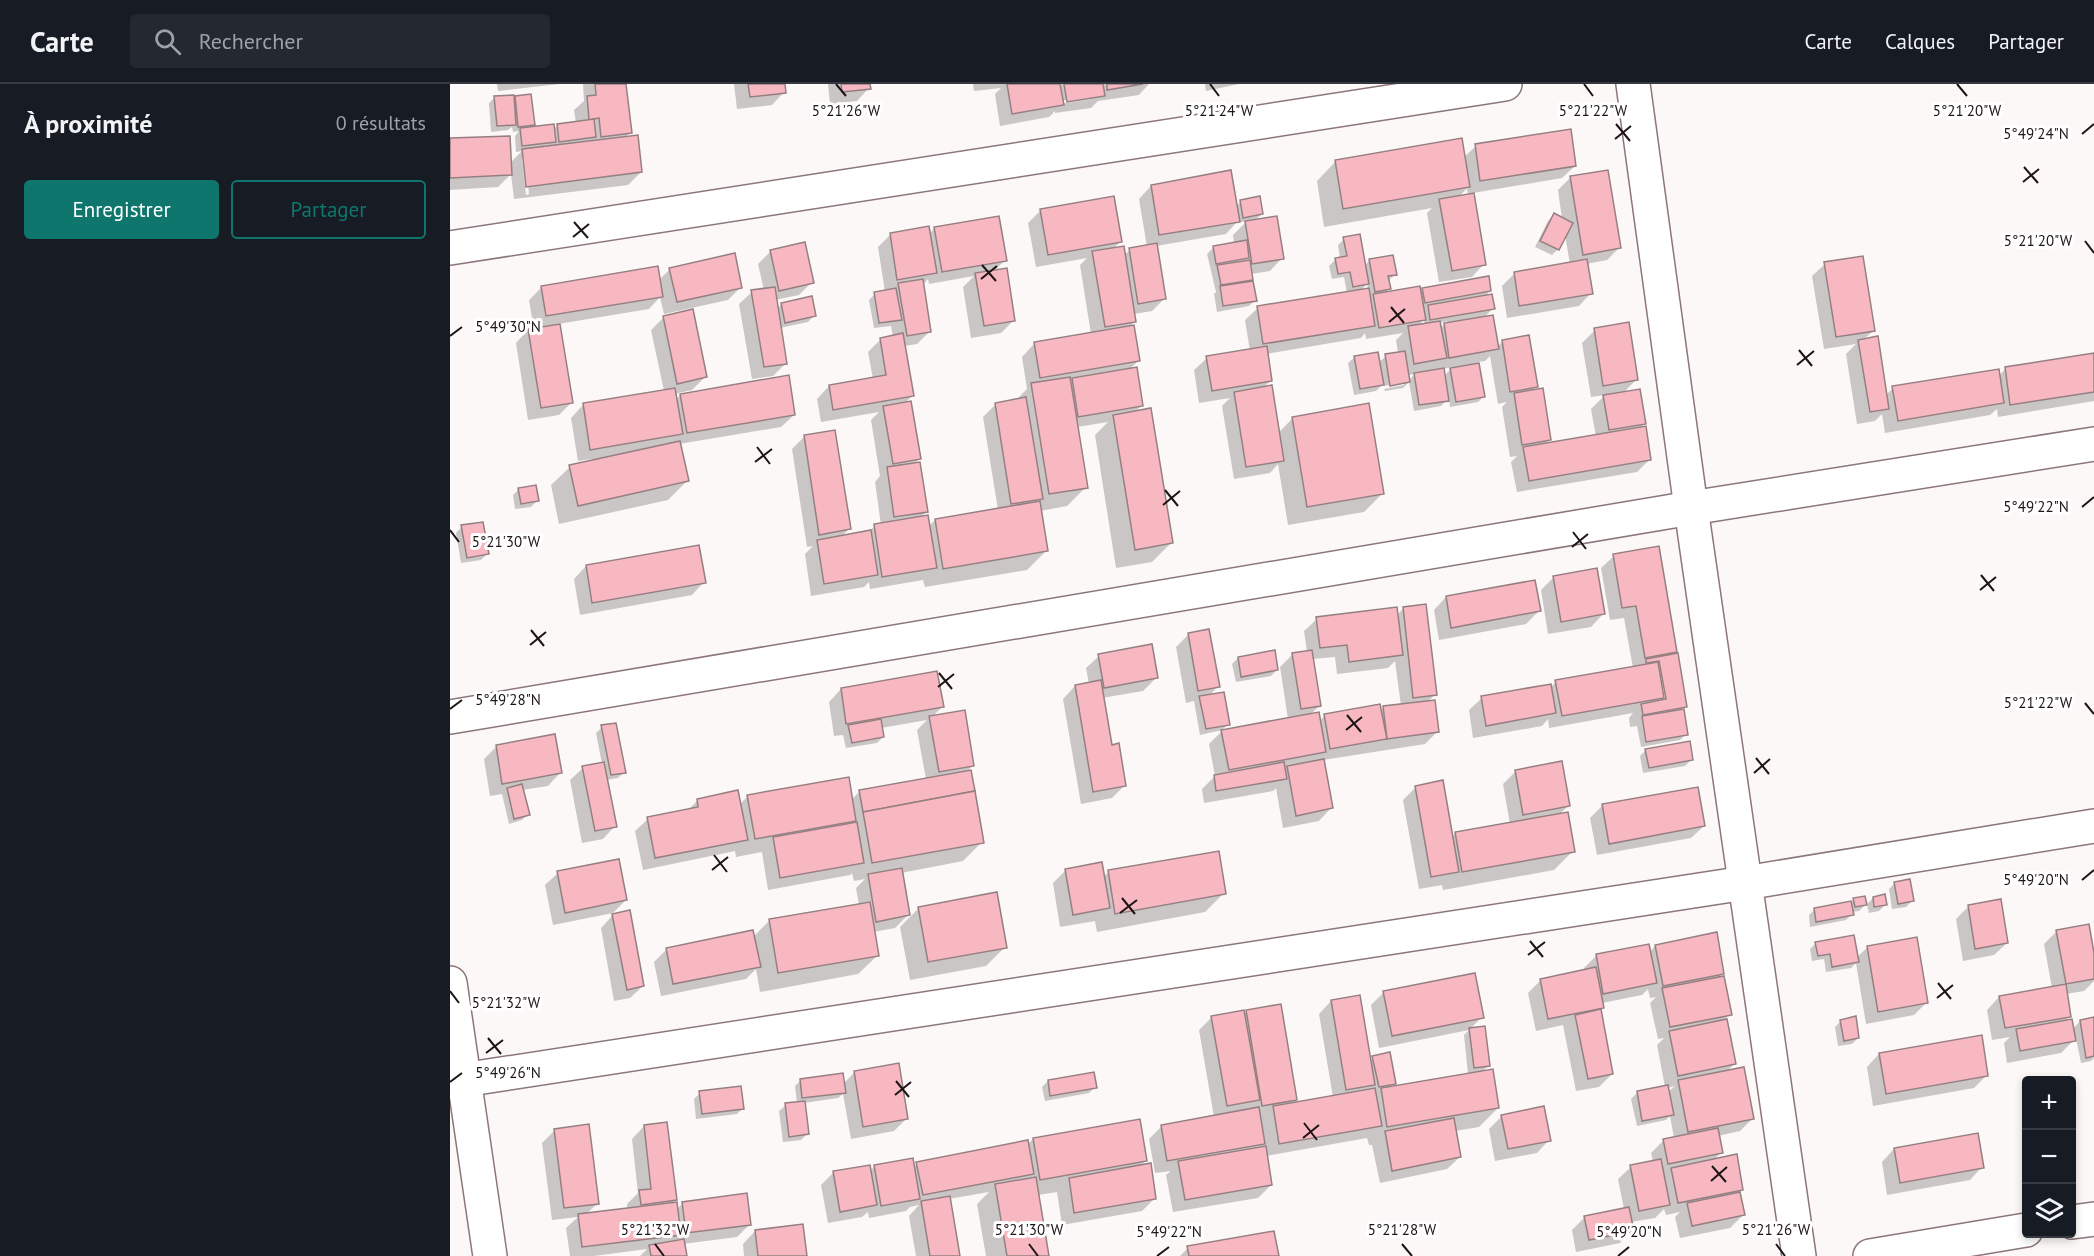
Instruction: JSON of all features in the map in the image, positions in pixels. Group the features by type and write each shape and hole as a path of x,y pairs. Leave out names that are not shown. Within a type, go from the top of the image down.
{"street":[{"path":"450,248 1505,84"},
{"path":"1633,84 1690,508 1799,1256"},
{"path":"450,717 1690,508 2094,444"},
{"path":"458,1080 1745,884 2094,826"},
{"path":"450,983 458,1080 490,1256"},
{"path":"2076,1221 2094,1219"},
{"path":"1870,1256 2022,1231"}],"building":[{"path":"595,84 626,84 632,133 601,137 599,118 589,120 587,96 596,95"},
{"path":"748,84 785,84 786,93 750,97"},
{"path":"841,84 870,84 871,89 842,92"},
{"path":"1007,84 1060,84 1064,105 1012,114"},
{"path":"1064,84 1103,84 1105,96 1067,102"},
{"path":"1107,84 1143,84 1107,90"},
{"path":"531,94 535,125 518,127 515,96"},
{"path":"514,95 516,125 497,126 494,96"},
{"path":"594,119 596,137 559,142 557,124"},
{"path":"554,124 556,142 522,146 520,128"},
{"path":"1571,129 1576,166 1480,181 1475,144"},
{"path":"638,135 642,172 526,187 522,149"},
{"path":"510,136 512,175 450,178 450,138"},
{"path":"1462,138 1470,187 1343,209 1335,160"},
{"path":"1231,170 1240,222 1159,235 1151,185"},
{"path":"1608,170 1621,248 1583,255 1570,176"},
{"path":"1474,193 1486,265 1452,271 1439,199"},
{"path":"1114,196 1122,242 1048,255 1040,209"},
{"path":"1260,196 1263,214 1243,218 1240,200"},
{"path":"1554,213 1573,223 1559,250 1540,241"},
{"path":"999,216 1007,261 942,272 934,227"},
{"path":"1277,216 1284,259 1252,264 1245,221"},
{"path":"929,226 937,273 897,280 890,233"},
{"path":"1360,234 1369,284 1353,287 1350,272 1338,274 1335,258 1347,256 1343,237"},
{"path":"1247,240 1249,258 1216,264 1213,246"},
{"path":"805,242 814,283 779,291 770,250"},
{"path":"1157,243 1166,299 1138,304 1129,248"},
{"path":"1124,246 1136,322 1105,327 1092,251"},
{"path":"735,253 742,288 677,302 669,268"},
{"path":"1393,255 1397,275 1388,276 1391,289 1375,292 1369,259"},
{"path":"1863,256 1875,331 1836,337 1824,262"},
{"path":"1587,259 1593,294 1519,306 1514,272"},
{"path":"1250,260 1253,280 1221,285 1217,265"},
{"path":"658,266 663,297 546,316 541,286"},
{"path":"1007,268 1015,321 984,326 975,273"},
{"path":"1489,276 1491,291 1425,303 1422,288"},
{"path":"923,279 931,332 907,336 898,283"},
{"path":"1253,281 1257,301 1223,306 1220,286"},
{"path":"1420,286 1426,320 1379,328 1373,294"},
{"path":"775,287 787,364 764,367 751,290"},
{"path":"896,288 902,320 879,323 874,292"},
{"path":"1369,288 1375,326 1263,344 1257,306"},
{"path":"1492,294 1495,309 1430,320 1428,305"},
{"path":"812,296 816,316 785,323 781,303"},
{"path":"693,309 707,377 677,384 663,316"},
{"path":"1493,315 1499,349 1449,358 1444,323"},
{"path":"1440,321 1447,358 1414,364 1408,326"},
{"path":"1629,322 1638,380 1603,386 1594,328"},
{"path":"560,324 573,403 541,408 528,329"},
{"path":"1134,325 1140,361 1040,378 1034,342"},
{"path":"903,333 914,396 833,410 829,385 886,375 880,338"},
{"path":"1529,335 1538,387 1510,392 1502,340"},
{"path":"1878,336 1889,409 1870,412 1858,340"},
{"path":"1267,346 1272,381 1212,391 1206,356"},
{"path":"1405,351 1410,382 1390,386 1385,354"},
{"path":"1378,352 1384,385 1360,389 1354,356"},
{"path":"2094,353 2094,392 2010,405 2005,367"},
{"path":"1479,363 1485,397 1456,402 1450,368"},
{"path":"1137,367 1143,406 1078,417 1072,378"},
{"path":"1444,368 1449,401 1419,405 1414,373"},
{"path":"1999,369 2004,403 1898,421 1892,386"},
{"path":"789,375 795,415 687,433 680,394"},
{"path":"1070,377 1088,488 1049,494 1031,383"},
{"path":"1272,385 1284,461 1246,467 1234,392"},
{"path":"675,388 683,434 590,450 583,403"},
{"path":"1543,388 1551,440 1522,445 1514,393"},
{"path":"1640,389 1646,424 1609,430 1603,395"},
{"path":"1026,397 1043,499 1011,504 995,403"},
{"path":"911,401 921,459 893,464 883,406"},
{"path":"1369,403 1384,494 1307,507 1292,417"},
{"path":"1151,408 1173,543 1135,550 1113,415"},
{"path":"1646,426 1651,460 1529,481 1523,447"},
{"path":"835,430 851,529 819,535 804,435"},
{"path":"680,441 689,481 578,506 569,465"},
{"path":"920,462 928,512 894,517 887,467"},
{"path":"536,485 539,501 521,504 518,488"},
{"path":"1040,501 1048,551 943,569 935,519"},
{"path":"928,515 937,568 882,577 874,524"},
{"path":"483,522 489,554 467,558 461,525"},
{"path":"871,530 878,575 824,584 817,540"},
{"path":"699,545 706,583 592,603 586,565"},
{"path":"1659,546 1677,652 1645,658 1636,606 1622,608 1613,554"},
{"path":"1597,568 1605,614 1561,622 1553,576"},
{"path":"1535,580 1541,611 1451,628 1446,596"},
{"path":"1426,604 1437,695 1413,698 1403,607"},
{"path":"1397,607 1403,655 1349,662 1347,645 1320,648 1316,617"},
{"path":"1209,629 1220,687 1198,691 1188,633"},
{"path":"1152,644 1158,678 1104,688 1098,654"},
{"path":"1275,650 1278,670 1241,677 1238,657"},
{"path":"1312,650 1321,706 1301,709 1292,653"},
{"path":"1678,653 1687,707 1643,715 1641,704 1666,699 1659,661 1646,663 1646,659"},
{"path":"1658,662 1664,698 1562,716 1555,680"},
{"path":"937,671 944,707 846,724 841,688"},
{"path":"1101,680 1112,745 1119,743 1126,786 1093,792 1075,685"},
{"path":"1551,684 1556,713 1486,726 1481,696"},
{"path":"1224,692 1230,725 1206,729 1199,696"},
{"path":"1435,700 1439,732 1387,739 1383,706"},
{"path":"1380,704 1387,739 1330,749 1324,714"},
{"path":"1684,709 1688,735 1646,742 1642,716"},
{"path":"965,710 974,766 939,772 929,716"},
{"path":"1319,712 1326,752 1229,770 1221,730"},
{"path":"881,719 884,737 852,743 848,725"},
{"path":"616,723 626,773 611,775 601,725"},
{"path":"555,734 562,773 502,784 496,745"},
{"path":"1690,741 1693,760 1649,768 1645,749"},
{"path":"1324,759 1333,808 1296,816 1287,766"},
{"path":"1562,761 1570,806 1523,815 1515,770"},
{"path":"604,762 617,827 595,831 582,766"},
{"path":"1284,762 1287,779 1216,791 1214,775"},
{"path":"971,770 975,791 863,812 859,790"},
{"path":"849,777 856,821 755,839 747,795"},
{"path":"1443,780 1459,872 1431,877 1415,786"},
{"path":"522,784 530,815 514,819 507,788"},
{"path":"1698,787 1705,826 1609,844 1602,804"},
{"path":"738,790 748,840 655,858 647,817 698,807 697,799"},
{"path":"975,791 984,843 872,863 863,812"},
{"path":"1568,812 1575,852 1462,872 1455,832"},
{"path":"857,822 864,863 780,878 773,837"},
{"path":"1219,851 1226,894 1115,914 1108,870"},
{"path":"619,859 627,900 565,913 557,871"},
{"path":"1102,862 1110,908 1073,915 1065,869"},
{"path":"902,868 910,915 876,922 868,874"},
{"path":"1910,879 1914,901 1898,904 1894,882"},
{"path":"997,892 1007,948 928,962 918,907"},
{"path":"1885,894 1887,905 1874,907 1873,897"},
{"path":"1865,896 1867,905 1855,907 1853,898"},
{"path":"2001,899 2008,943 1975,949 1968,905"},
{"path":"1851,901 1854,915 1816,922 1814,908"},
{"path":"870,902 879,956 778,973 769,919"},
{"path":"630,910 644,986 627,990 612,914"},
{"path":"2089,924 2094,953 2094,979 2066,984 2056,930"},
{"path":"753,930 761,967 673,984 666,948"},
{"path":"1717,932 1724,974 1663,986 1655,945"},
{"path":"1854,935 1859,962 1832,967 1830,954 1818,956 1815,942"},
{"path":"1917,937 1928,1003 1878,1012 1867,946"},
{"path":"1649,944 1657,983 1603,994 1596,954"},
{"path":"1596,967 1604,1008 1548,1019 1540,979"},
{"path":"1475,973 1484,1018 1392,1036 1383,991"},
{"path":"1724,976 1732,1015 1670,1027 1662,988"},
{"path":"2066,984 2071,1017 2005,1028 1999,996"},
{"path":"1360,995 1375,1085 1346,1090 1331,1000"},
{"path":"1281,1004 1297,1100 1262,1106 1246,1010"},
{"path":"1601,1009 1613,1074 1588,1079 1575,1015"},
{"path":"1244,1010 1260,1100 1227,1106 1211,1016"},
{"path":"1856,1016 1859,1038 1844,1041 1840,1020"},
{"path":"2094,1017 2094,1056 2086,1058 2080,1020"},
{"path":"1727,1019 1736,1064 1678,1076 1669,1031"},
{"path":"2072,1019 2076,1041 2020,1051 2016,1029"},
{"path":"1485,1026 1490,1066 1474,1068 1469,1028"},
{"path":"1982,1035 1988,1076 1886,1094 1879,1053"},
{"path":"1390,1052 1396,1084 1379,1087 1372,1056"},
{"path":"899,1063 908,1119 863,1127 854,1071"},
{"path":"1744,1067 1754,1119 1688,1132 1678,1080"},
{"path":"1493,1069 1499,1108 1387,1127 1381,1088"},
{"path":"1094,1072 1097,1088 1050,1096 1048,1080"},
{"path":"843,1073 846,1093 802,1098 800,1079"},
{"path":"1668,1085 1674,1115 1642,1121 1637,1091"},
{"path":"741,1086 744,1109 702,1114 699,1091"},
{"path":"1375,1088 1382,1126 1279,1144 1273,1106"},
{"path":"805,1101 809,1134 789,1137 785,1103"},
{"path":"1544,1106 1551,1141 1508,1149 1501,1115"},
{"path":"1259,1107 1265,1144 1167,1161 1161,1125"},
{"path":"1454,1118 1461,1157 1392,1171 1385,1131"},
{"path":"1140,1119 1147,1161 1040,1180 1033,1138"},
{"path":"667,1122 677,1200 641,1205 639,1190 651,1189 644,1125"},
{"path":"589,1124 599,1204 564,1208 554,1129"},
{"path":"1718,1128 1723,1153 1668,1164 1663,1139"},
{"path":"1978,1133 1984,1168 1900,1183 1894,1148"},
{"path":"1028,1140 1034,1174 923,1195 916,1162"},
{"path":"1266,1146 1272,1185 1185,1200 1178,1161"},
{"path":"1737,1154 1743,1190 1678,1203 1671,1168"},
{"path":"913,1158 920,1199 881,1206 874,1165"},
{"path":"1661,1159 1670,1205 1639,1211 1630,1165"},
{"path":"1151,1163 1156,1199 1074,1213 1069,1178"},
{"path":"870,1165 877,1205 840,1212 833,1171"},
{"path":"1036,1177 1049,1256 1007,1256 995,1184"},
{"path":"1740,1192 1745,1215 1692,1226 1687,1203"},
{"path":"747,1193 751,1225 686,1233 682,1202"},
{"path":"950,1196 960,1256 930,1256 921,1201"},
{"path":"677,1202 681,1235 582,1247 578,1214"},
{"path":"1629,1207 1634,1231 1589,1240 1584,1216"},
{"path":"803,1224 807,1256 758,1256 755,1230"},
{"path":"1274,1231 1279,1256 1189,1256 1187,1246"},
{"path":"684,1239 687,1256 651,1256 649,1245"}]}
